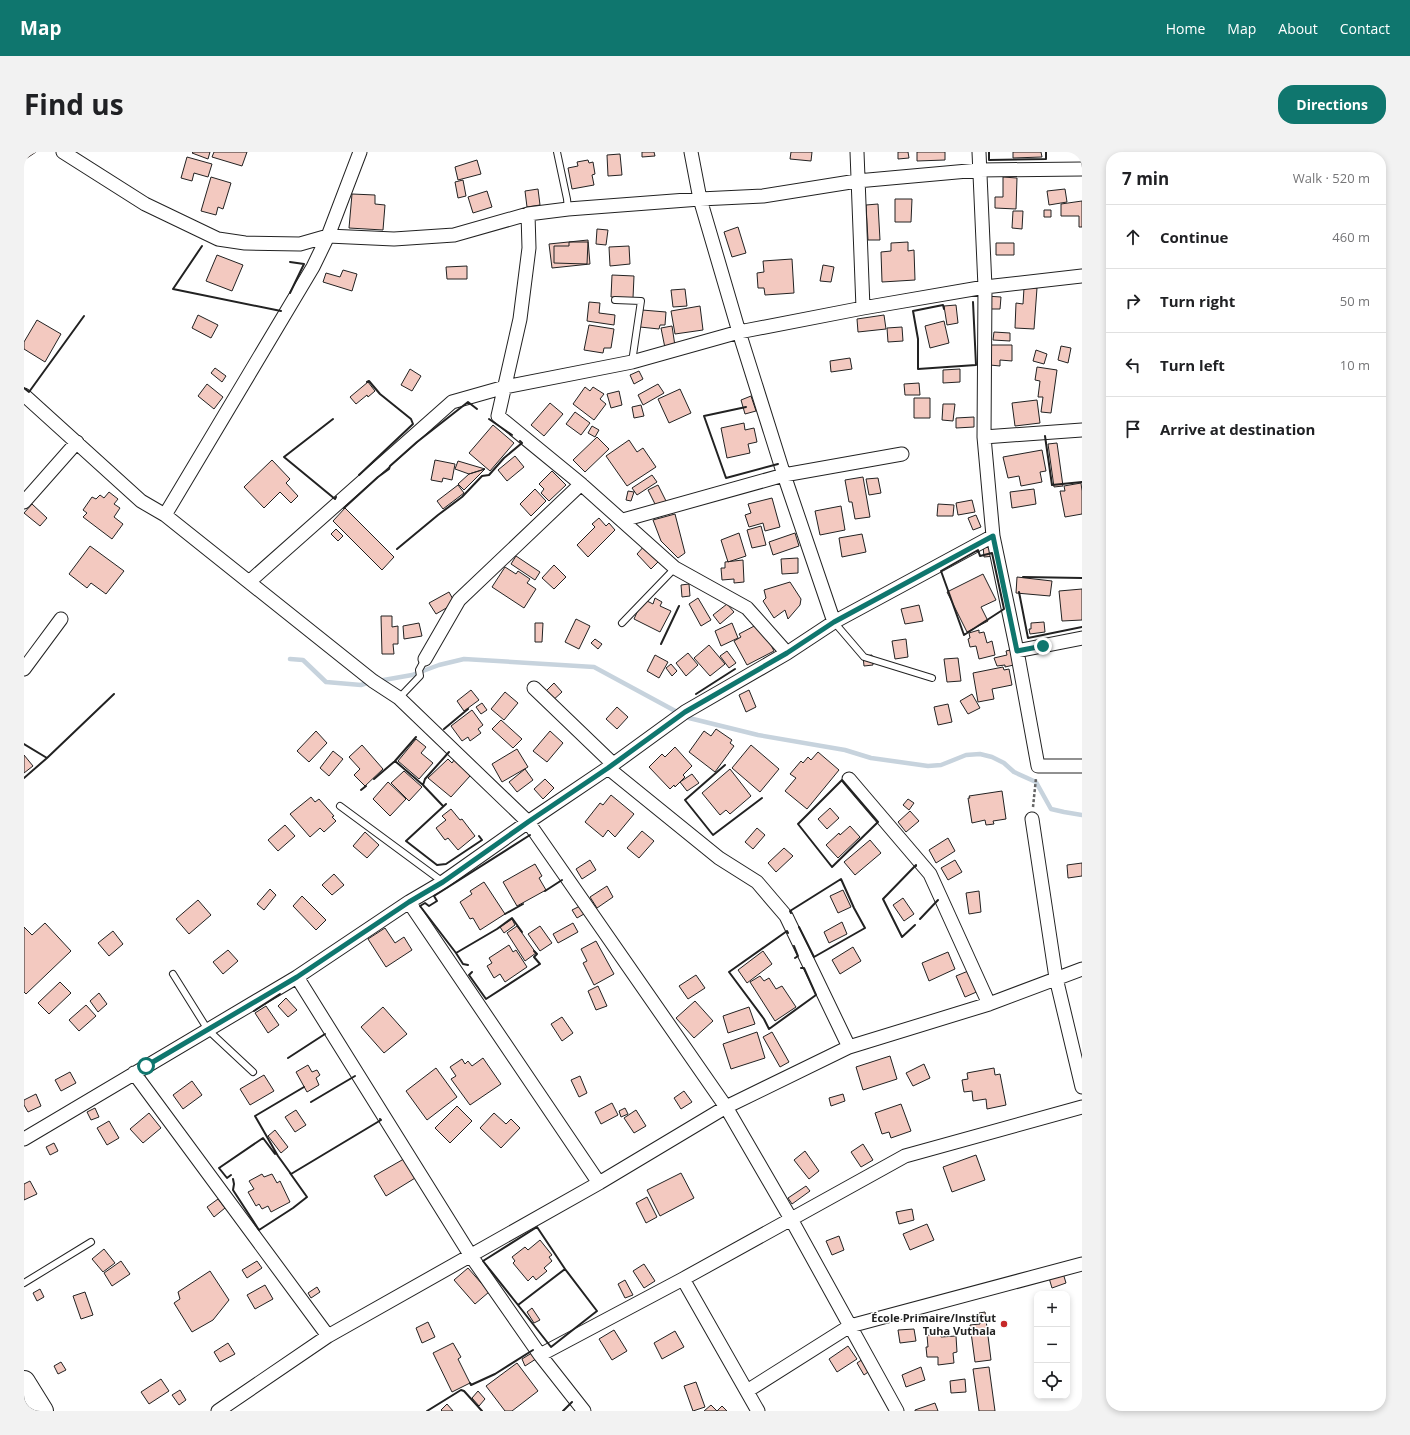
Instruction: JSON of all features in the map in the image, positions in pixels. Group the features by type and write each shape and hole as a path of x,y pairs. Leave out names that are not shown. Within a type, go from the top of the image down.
{"highway":[{"path":"24,1382 34,1406"}],"street":[{"path":"63,152 145,204 218,239 245,243 300,244 328,236 394,239 454,235 528,214 568,209 763,196 857,181 980,170 1082,169"},
{"path":"165,515 313,267 328,236 360,152"},
{"path":"691,152 700,199 739,332 784,475 834,622"},
{"path":"857,152 862,308"},
{"path":"979,152 985,287 984,437 993,536 1017,651 1038,766 1082,766"},
{"path":"528,214 529,248 520,318 498,416 623,520 675,568 747,608 787,653"},
{"path":"250,582 452,402 505,387 632,362 739,332 862,308 985,287 1082,276"},
{"path":"24,395 141,501 165,515 250,582 372,682 398,698 528,822 726,1107 791,1219 897,1411"},
{"path":"984,437 1082,430"},
{"path":"24,502 76,442"},
{"path":"623,520 784,475 902,454"},
{"path":"421,668 459,600 581,484"},
{"path":"24,1139 297,977 409,902 443,882 685,712 787,653 834,622 993,536"},
{"path":"24,669 61,619"},
{"path":"1017,651 1082,638"},
{"path":"534,688 610,766 719,858 757,882 772,899 786,916 849,1047"},
{"path":"850,779 930,874 989,1004"},
{"path":"1032,819 1056,978 1082,1087"},
{"path":"409,902 599,1183"},
{"path":"218,1411 328,1336 599,1183 726,1107 849,1047 989,1004 1082,969"},
{"path":"297,977 471,1256 540,1355 581,1410"},
{"path":"134,1074 328,1336"},
{"path":"540,1355 683,1279 905,1156 1082,1107"},
{"path":"747,1391 850,1326 1082,1264"},
{"path":"683,1279 758,1411"}],"lane":[{"path":"557,152 568,209"},
{"path":"614,300 641,301 632,362"},
{"path":"622,623 675,568"},
{"path":"834,622 864,657 932,678"},
{"path":"398,698 421,668"},
{"path":"340,806 443,882"},
{"path":"173,974 208,1030 253,1072"},
{"path":"24,1283 91,1242"}],"path":[{"path":"1032,819 1038,766"}],"building":[{"path":"24,152 36,152 24,160"},
{"path":"210,152 208,159 192,153"},
{"path":"214,152 247,152 242,166 212,157"},
{"path":"642,152 654,152 655,156 642,157"},
{"path":"791,152 812,152 811,161 790,159"},
{"path":"898,152 908,152 909,158 898,159"},
{"path":"917,152 945,152 945,160 917,161"},
{"path":"1013,152 1041,152 1042,157 1013,158"},
{"path":"620,154 622,175 608,176 607,155"},
{"path":"187,157 212,164 208,177 194,173 192,181 181,178"},
{"path":"477,160 481,174 458,180 455,167"},
{"path":"588,160 589,163 593,162 595,174 592,175 594,185 572,189 568,168 578,166 577,162"},
{"path":"211,177 231,183 223,209 218,207 216,215 201,211"},
{"path":"1003,177 1017,178 1016,209 995,208 995,197 1003,197"},
{"path":"463,180 466,196 458,198 455,182"},
{"path":"538,189 540,205 527,207 525,191"},
{"path":"1065,189 1067,202 1049,205 1047,191"},
{"path":"487,191 492,207 473,213 468,197"},
{"path":"352,194 375,195 375,204 385,205 383,230 349,228"},
{"path":"895,199 912,199 911,222 895,222"},
{"path":"1082,201 1082,227 1079,227 1079,216 1061,216 1061,204"},
{"path":"878,204 880,240 868,240 866,205"},
{"path":"1044,210 1051,210 1051,217 1044,217"},
{"path":"1013,211 1023,211 1022,229 1012,228"},
{"path":"738,227 746,253 732,257 724,232"},
{"path":"597,229 608,230 606,245 596,244"},
{"path":"588,240 590,264 552,268 549,244"},
{"path":"569,242 588,242 587,264 554,263 554,246 569,246"},
{"path":"908,242 908,251 914,250 915,280 882,282 881,252 891,251 891,243"},
{"path":"996,243 1014,243 1014,255 996,255"},
{"path":"629,246 630,264 610,266 609,247"},
{"path":"217,255 243,265 232,291 206,281"},
{"path":"792,259 794,293 765,295 764,288 758,288 757,273 764,272 763,261"},
{"path":"823,265 834,267 831,282 820,281"},
{"path":"467,266 467,279 447,279 446,267"},
{"path":"343,270 357,274 352,291 323,282 326,273 340,277"},
{"path":"612,275 634,276 633,298 611,297"},
{"path":"1024,288 1037,288 1034,329 1015,328 1016,303 1023,304"},
{"path":"685,289 687,306 673,307 671,290"},
{"path":"986,296 1001,297 1000,309 986,309"},
{"path":"589,302 600,303 599,313 615,315 614,325 587,321"},
{"path":"956,305 958,323 947,325 944,306"},
{"path":"700,306 703,330 675,334 671,311"},
{"path":"642,310 666,312 665,325 660,325 659,329 640,327"},
{"path":"198,315 218,325 211,338 192,328"},
{"path":"884,315 886,329 858,332 857,319"},
{"path":"37,320 61,334 45,362 24,349 24,342"},
{"path":"944,321 949,343 930,348 925,326"},
{"path":"589,325 614,329 611,348 604,348 603,353 584,350"},
{"path":"672,326 675,346 665,348 661,328"},
{"path":"902,327 903,341 888,342 887,328"},
{"path":"994,332 1010,333 1010,341 993,340"},
{"path":"990,345 1012,345 1012,361 1000,360 1000,366 990,365"},
{"path":"1061,346 1071,348 1068,363 1058,360"},
{"path":"1036,350 1047,354 1044,364 1033,361"},
{"path":"850,358 852,369 831,372 830,361"},
{"path":"1037,367 1057,370 1051,413 1041,412 1043,397 1038,397 1040,381 1035,380"},
{"path":"215,368 226,376 222,382 211,373"},
{"path":"410,369 421,376 412,391 401,385"},
{"path":"960,369 960,382 943,383 943,370"},
{"path":"639,371 643,379 634,384 630,375"},
{"path":"368,382 375,391 368,397 367,395 356,404 350,397"},
{"path":"919,383 920,395 905,395 904,384"},
{"path":"207,384 223,397 214,409 198,396"},
{"path":"658,384 664,393 643,405 638,395"},
{"path":"585,387 590,391 593,387 604,394 600,399 606,404 594,420 573,404"},
{"path":"680,389 691,413 669,423 658,399"},
{"path":"619,391 622,405 611,408 607,394"},
{"path":"751,396 756,411 745,414 741,400"},
{"path":"914,398 930,398 930,418 914,418"},
{"path":"1037,400 1040,423 1015,426 1012,403"},
{"path":"550,403 563,414 544,436 531,425"},
{"path":"943,404 955,404 953,421 942,420"},
{"path":"641,405 644,416 634,418 632,407"},
{"path":"575,412 590,423 581,435 566,424"},
{"path":"974,417 974,427 956,428 956,418"},
{"path":"744,423 745,430 754,428 757,442 748,444 750,453 727,458 721,428"},
{"path":"493,425 514,443 490,471 469,453"},
{"path":"592,426 599,430 595,437 588,433"},
{"path":"597,437 609,449 585,472 573,460"},
{"path":"629,440 637,452 643,448 656,467 627,486 606,456"},
{"path":"1057,443 1063,486 1054,487 1048,444"},
{"path":"1042,450 1046,471 1040,472 1042,482 1021,486 1019,476 1008,478 1003,457"},
{"path":"515,456 524,467 507,481 498,470"},
{"path":"272,460 290,479 286,483 298,496 291,503 280,492 264,508 244,487"},
{"path":"435,460 455,464 452,480 443,478 442,482 431,480"},
{"path":"458,461 485,469 469,474 455,469"},
{"path":"485,469 464,490 458,484 469,474"},
{"path":"552,471 566,485 549,501 541,493 544,489 539,484"},
{"path":"652,475 657,482 637,495 632,488"},
{"path":"863,477 870,517 855,519 852,502 849,502 845,480"},
{"path":"878,478 881,493 869,495 866,479"},
{"path":"1081,483 1082,514 1065,517 1060,491 1065,491 1064,486"},
{"path":"458,485 464,493 443,509 437,501"},
{"path":"658,485 667,503 657,508 648,490"},
{"path":"535,489 546,501 531,516 520,504"},
{"path":"1034,489 1036,504 1012,508 1010,492"},
{"path":"628,491 634,492 631,501 626,500"},
{"path":"109,492 118,499 114,504 120,508 114,517 123,524 112,539 83,517 87,513 83,510 92,497 96,499 100,495 104,498"},
{"path":"772,498 780,527 765,531 763,523 749,527 745,515 751,513 748,504"},
{"path":"972,500 975,512 958,515 956,503"},
{"path":"32,504 47,518 40,526 24,513"},
{"path":"938,504 954,505 953,516 937,516"},
{"path":"841,506 845,530 820,535 815,511"},
{"path":"345,508 394,557 382,570 333,521"},
{"path":"675,514 685,553 678,558 661,541 653,520"},
{"path":"976,515 981,527 973,530 968,518"},
{"path":"599,518 606,526 609,523 615,530 588,557 577,545 595,527 592,524"},
{"path":"761,526 766,545 752,548 747,530"},
{"path":"336,529 343,536 338,541 331,534"},
{"path":"739,533 746,556 728,562 721,540"},
{"path":"795,533 799,546 773,555 769,542"},
{"path":"862,534 866,552 842,557 839,538"},
{"path":"646,544 661,559 651,569 637,554"},
{"path":"994,545 995,556 984,557 983,546"},
{"path":"90,546 124,571 106,594 91,583 87,588 69,574"},
{"path":"516,556 540,572 535,580 511,564"},
{"path":"798,558 798,573 782,574 781,559"},
{"path":"743,560 744,582 734,583 734,579 722,580 721,568 725,568 725,562"},
{"path":"554,565 566,577 554,589 542,578"},
{"path":"505,567 516,574 518,571 530,579 527,583 536,589 524,608 492,587"},
{"path":"983,574 996,600 981,607 988,621 967,632 947,592"},
{"path":"1017,577 1052,581 1050,596 1016,593"},
{"path":"790,582 801,599 800,605 788,619 785,610 774,618 763,601 766,598 764,590"},
{"path":"689,584 690,596 682,597 681,585"},
{"path":"1082,589 1082,620 1062,621 1059,591"},
{"path":"449,592 455,603 436,614 429,603"},
{"path":"655,598 662,602 660,606 671,611 660,632 634,619 643,599 653,604"},
{"path":"698,598 711,620 701,626 689,604"},
{"path":"727,604 734,612 720,624 713,615"},
{"path":"919,605 923,621 905,624 901,609"},
{"path":"381,616 392,616 392,627 398,626 398,644 393,644 394,654 382,654"},
{"path":"576,619 590,626 579,649 565,642"},
{"path":"1044,622 1045,632 1030,634 1029,629 1031,629 1031,623"},
{"path":"419,623 422,636 404,639 403,626"},
{"path":"535,623 543,623 542,642 535,642"},
{"path":"732,623 738,638 721,646 715,631"},
{"path":"760,623 774,651 747,665 734,641 741,637 739,634"},
{"path":"979,630 979,633 984,632 987,643 992,641 995,655 979,659 976,646 970,647 968,639 970,638 969,633"},
{"path":"595,639 602,644 598,649 591,643"},
{"path":"906,639 908,657 895,659 892,641"},
{"path":"709,645 725,664 710,676 694,658"},
{"path":"1014,649 1018,664 1005,667 1005,665 997,666 994,658 1007,655 1006,651"},
{"path":"727,651 736,663 729,668 720,656"},
{"path":"688,653 698,665 686,676 676,663"},
{"path":"655,655 668,662 659,678 647,671"},
{"path":"872,655 873,665 864,666 863,656"},
{"path":"958,658 961,681 947,682 944,659"},
{"path":"671,664 677,671 672,676 666,668"},
{"path":"1003,667 1004,670 1009,669 1012,685 992,689 994,699 978,702 973,673"},
{"path":"554,683 562,692 551,702 543,694"},
{"path":"471,690 479,700 464,711 457,701"},
{"path":"749,690 756,707 746,712 739,695"},
{"path":"505,692 518,703 504,720 491,709"},
{"path":"972,694 980,708 968,714 960,701"},
{"path":"482,703 487,710 481,714 476,707"},
{"path":"948,704 952,722 938,725 934,707"},
{"path":"617,707 628,717 617,729 606,719"},
{"path":"472,710 483,725 478,729 481,733 470,741 468,737 462,741 451,726"},
{"path":"501,720 522,739 513,748 492,729"},
{"path":"716,729 732,740 730,743 734,746 715,772 689,752 704,731 711,736"},
{"path":"316,731 327,743 309,762 297,751"},
{"path":"550,731 563,743 547,762 533,751"},
{"path":"416,739 426,747 421,753 433,763 419,779 398,761"},
{"path":"362,745 383,769 365,786 354,775 360,769 349,757"},
{"path":"751,745 779,769 760,792 732,768"},
{"path":"675,747 692,766 683,775 685,777 675,787 674,785 670,789 649,767 662,754 665,757"},
{"path":"517,749 528,767 502,782 492,764"},
{"path":"333,751 343,759 329,776 320,768"},
{"path":"818,752 839,770 807,809 785,791 796,778 790,774 801,761 803,763 808,757 811,760"},
{"path":"24,755 33,766 24,773"},
{"path":"448,759 452,763 454,760 470,776 451,797 428,778"},
{"path":"525,769 533,780 517,792 509,782"},
{"path":"730,769 751,796 730,814 726,810 720,815 702,793"},
{"path":"404,771 422,787 409,801 391,783"},
{"path":"692,774 699,783 687,791 680,782"},
{"path":"545,779 554,788 543,799 534,789"},
{"path":"388,782 406,799 390,816 373,799"},
{"path":"1002,791 1006,819 993,821 994,824 986,825 985,820 972,823 968,798 970,798 969,796"},
{"path":"611,795 634,814 615,837 608,830 603,837 585,822 600,803 603,805"},
{"path":"311,797 315,802 319,799 334,816 332,817 336,821 324,832 320,828 310,837 290,814"},
{"path":"908,799 914,803 909,810 903,805"},
{"path":"830,808 839,818 827,829 818,819"},
{"path":"451,809 460,820 462,819 475,836 458,850 448,838 445,840 436,828 446,820 442,816"},
{"path":"910,811 919,821 906,832 898,822"},
{"path":"285,825 295,836 278,851 268,840"},
{"path":"850,826 860,837 838,858 826,845 839,833 840,835"},
{"path":"757,828 765,835 753,849 745,842"},
{"path":"642,831 654,841 639,858 627,848"},
{"path":"365,832 379,845 367,858 353,846"},
{"path":"948,838 955,851 936,863 929,850"},
{"path":"870,840 881,853 855,875 844,862"},
{"path":"784,848 793,856 776,872 768,863"},
{"path":"590,860 596,870 582,879 576,869"},
{"path":"955,860 962,872 948,880 941,868"},
{"path":"1082,863 1082,876 1068,878 1067,865"},
{"path":"535,864 542,876 539,878 546,890 517,906 503,882"},
{"path":"334,874 344,885 332,895 322,885"},
{"path":"484,882 505,914 480,930 473,918 470,919 460,902 472,894 470,891"},
{"path":"607,886 613,897 597,908 590,897"},
{"path":"270,889 276,895 264,910 257,904"},
{"path":"843,890 851,907 838,913 830,896"},
{"path":"979,891 981,912 969,914 966,893"},
{"path":"302,896 326,920 316,930 293,906"},
{"path":"903,898 914,914 904,921 893,905"},
{"path":"198,900 211,915 189,934 176,919"},
{"path":"580,906 584,914 577,918 572,910"},
{"path":"512,919 515,925 504,933 500,927"},
{"path":"842,922 847,934 829,943 824,932"},
{"path":"45,923 71,951 26,994 24,992 24,927 32,935"},
{"path":"573,923 578,932 558,943 553,934"},
{"path":"517,926 536,953 525,961 507,933"},
{"path":"540,926 552,943 540,951 528,934"},
{"path":"385,928 395,943 404,937 412,950 386,967 368,939"},
{"path":"113,931 123,944 109,956 98,943"},
{"path":"596,941 614,974 594,985 583,963 587,961 581,949"},
{"path":"509,945 513,952 516,950 527,967 505,982 500,974 494,978 487,966 492,963 489,958"},
{"path":"853,947 861,961 840,974 832,960"},
{"path":"228,950 238,961 223,974 213,962"},
{"path":"763,951 772,964 747,983 738,970"},
{"path":"948,952 955,969 929,981 922,963"},
{"path":"973,969 981,990 965,997 956,976"},
{"path":"696,975 705,988 688,999 679,986"},
{"path":"760,976 764,981 769,978 776,989 782,986 796,1007 775,1021 750,982"},
{"path":"60,982 71,993 49,1014 38,1003"},
{"path":"598,986 607,1006 596,1010 588,991"},
{"path":"99,993 107,1004 98,1012 90,1001"},
{"path":"286,998 297,1010 288,1017 278,1006"},
{"path":"695,1001 713,1021 694,1038 676,1018"},
{"path":"86,1005 96,1016 79,1031 69,1020"},
{"path":"266,1006 279,1025 268,1033 255,1013"},
{"path":"383,1007 407,1034 384,1053 361,1027"},
{"path":"749,1007 755,1024 728,1033 723,1016"},
{"path":"562,1017 573,1033 562,1041 551,1024"},
{"path":"757,1032 765,1058 731,1069 723,1044"},
{"path":"772,1032 789,1062 780,1067 763,1037"},
{"path":"890,1056 897,1079 863,1090 856,1067"},
{"path":"483,1058 501,1084 470,1105 451,1079 456,1076 450,1067 462,1059 465,1064 468,1061 472,1066"},
{"path":"924,1064 930,1078 913,1086 906,1073"},
{"path":"308,1065 312,1072 317,1070 320,1075 316,1078 319,1085 307,1092 296,1072"},
{"path":"436,1068 457,1097 427,1120 406,1091"},
{"path":"994,1068 995,1075 1000,1074 1006,1105 987,1109 986,1099 973,1101 972,1091 964,1092 962,1080 968,1079 967,1073"},
{"path":"70,1072 76,1083 61,1091 55,1080"},
{"path":"264,1075 274,1091 250,1105 240,1089"},
{"path":"580,1076 587,1093 579,1097 571,1080"},
{"path":"192,1081 202,1095 183,1109 173,1095"},
{"path":"684,1091 692,1102 681,1109 674,1098"},
{"path":"36,1094 41,1106 28,1112 24,1105 24,1100"},
{"path":"843,1094 845,1101 831,1106 829,1098"},
{"path":"612,1103 618,1115 601,1124 595,1112"},
{"path":"901,1104 911,1131 891,1138 889,1132 882,1134 875,1113"},
{"path":"457,1106 472,1121 450,1143 435,1128"},
{"path":"95,1108 99,1117 91,1120 87,1112"},
{"path":"625,1108 628,1114 621,1117 619,1111"},
{"path":"296,1110 306,1125 295,1132 285,1117"},
{"path":"636,1110 646,1126 634,1133 624,1118"},
{"path":"149,1113 161,1128 143,1143 130,1129"},
{"path":"494,1113 506,1124 511,1119 520,1128 501,1148 480,1128"},
{"path":"109,1121 119,1138 107,1145 97,1128"},
{"path":"275,1130 288,1147 281,1153 268,1136"},
{"path":"54,1143 58,1151 50,1155 46,1147"},
{"path":"863,1144 873,1160 861,1167 851,1152"},
{"path":"805,1151 819,1171 809,1179 794,1160"},
{"path":"976,1155 985,1180 952,1192 943,1167"},
{"path":"409,1156 420,1175 386,1196 374,1176"},
{"path":"681,1173 694,1198 660,1216 647,1190"},
{"path":"262,1174 264,1177 272,1174 277,1183 280,1181 290,1202 271,1212 268,1206 262,1209 259,1204 256,1206 248,1192 254,1189 249,1181"},
{"path":"30,1181 37,1194 24,1200 24,1184"},
{"path":"806,1186 810,1191 792,1204 788,1198"},
{"path":"647,1197 657,1217 646,1223 636,1203"},
{"path":"218,1199 225,1208 214,1217 207,1207"},
{"path":"912,1209 914,1220 899,1224 896,1212"},
{"path":"927,1224 934,1240 910,1250 903,1234"},
{"path":"839,1236 844,1250 832,1255 826,1241"},
{"path":"540,1240 552,1255 549,1257 552,1261 544,1268 547,1271 536,1280 533,1276 528,1281 513,1263 515,1261 512,1257 525,1247 528,1250"},
{"path":"104,1249 115,1263 103,1272 92,1259"},
{"path":"121,1261 130,1274 112,1286 104,1273"},
{"path":"257,1261 262,1268 247,1278 242,1270"},
{"path":"644,1264 655,1281 644,1288 633,1271"},
{"path":"468,1268 489,1292 475,1304 454,1280"},
{"path":"210,1271 229,1300 213,1320 192,1332 174,1303 180,1299 178,1292"},
{"path":"1063,1273 1066,1283 1052,1288 1049,1278"},
{"path":"625,1280 633,1295 625,1298 618,1284"},
{"path":"265,1285 273,1299 255,1309 247,1295"},
{"path":"317,1287 320,1292 311,1298 308,1293"},
{"path":"40,1289 44,1297 37,1301 33,1293"},
{"path":"85,1292 93,1315 81,1319 73,1296"},
{"path":"532,1308 540,1320 534,1323 527,1312"},
{"path":"985,1312 991,1360 975,1362 970,1325 980,1324 979,1313"},
{"path":"428,1322 435,1337 422,1343 416,1328"},
{"path":"914,1329 916,1341 900,1343 898,1330"},
{"path":"614,1330 627,1351 612,1360 599,1339"},
{"path":"940,1330 941,1337 956,1336 957,1352 953,1353 954,1363 938,1365 938,1357 927,1357 927,1335 931,1335 931,1331"},
{"path":"675,1331 684,1347 662,1359 654,1343"},
{"path":"228,1343 235,1354 220,1362 214,1352"},
{"path":"453,1343 461,1357 458,1359 470,1383 452,1392 433,1353"},
{"path":"848,1346 857,1359 837,1372 829,1359"},
{"path":"535,1351 539,1357 525,1366 522,1359"},
{"path":"863,1359 871,1370 864,1375 857,1363"},
{"path":"61,1362 66,1370 58,1374 54,1366"},
{"path":"517,1363 538,1391 512,1411 505,1411 486,1386"},
{"path":"921,1367 925,1380 906,1387 902,1375"},
{"path":"989,1367 995,1411 979,1411 973,1369"},
{"path":"161,1379 169,1391 149,1404 141,1392"},
{"path":"965,1379 966,1392 951,1393 950,1381"},
{"path":"696,1382 705,1407 693,1411 684,1386"},
{"path":"180,1390 186,1400 179,1405 172,1395"},
{"path":"478,1391 485,1399 479,1406 472,1398"},
{"path":"935,1403 938,1411 915,1411 915,1410"},
{"path":"447,1404 453,1411 441,1410"},
{"path":"711,1405 717,1411 704,1411"},
{"path":"722,1406 727,1411 717,1411"}],"waterway":[{"path":"290,659 303,660 326,682 361,685 370,682"},
{"path":"378,681 412,675 439,665 464,659 594,667 679,713"},
{"path":"689,718 758,735 845,750 871,758 928,766 941,765 966,755 980,754 992,757 1004,763 1014,772 1036,782 1051,809 1082,815"}],"wall":[{"path":"989,152 989,160 1046,159 1046,152"},
{"path":"202,246 173,289 281,311"},
{"path":"290,262 304,264 290,293"},
{"path":"944,309 943,305 913,311 918,339 918,369 976,365 973,302"},
{"path":"24,388 29,392 84,316"},
{"path":"359,475 413,424 411,419 380,394 369,381 367,382"},
{"path":"344,508 389,469 390,466 417,442 468,402 477,409"},
{"path":"746,407 704,416 726,478 778,464"},
{"path":"333,419 284,457 335,499 336,497"},
{"path":"489,419 512,435"},
{"path":"1045,436 1052,485 1082,482"},
{"path":"397,549 462,497 482,476 489,475 504,458 522,443 520,441"},
{"path":"978,550 980,556 992,553 1004,609 964,635 941,571 978,550"},
{"path":"1023,577 1082,578"},
{"path":"1019,592 1028,638 1082,627"},
{"path":"661,644 679,606"},
{"path":"696,694 735,669"},
{"path":"24,778 114,694"},
{"path":"444,729 468,709"},
{"path":"416,737 395,761 423,785"},
{"path":"24,744 47,758"},
{"path":"443,806 423,785 425,779 449,752"},
{"path":"374,779 395,761"},
{"path":"725,765 685,800 713,835 762,798"},
{"path":"842,780 878,822 832,867 798,824 842,780"},
{"path":"361,790 366,786"},
{"path":"446,804 406,841 437,865 446,864 482,840 479,836"},
{"path":"456,953 420,906 425,903 429,906 437,901 434,896 530,835"},
{"path":"915,925 902,937 883,899 916,866"},
{"path":"791,913 790,911 841,879 865,928 814,957 799,927"},
{"path":"545,891 562,880"},
{"path":"920,919 938,900"},
{"path":"505,914 523,904"},
{"path":"468,965 463,964 456,953 497,929 512,918 522,932"},
{"path":"788,933 787,931 729,972 764,1019 769,1029 816,995 804,968 801,968"},
{"path":"794,946 798,956 795,958"},
{"path":"472,972 469,975 486,999 540,964 534,957 537,954 534,951"},
{"path":"254,1011 280,994"},
{"path":"288,1058 325,1034"},
{"path":"311,1102 355,1076"},
{"path":"304,1087 255,1116 278,1156 291,1174 381,1120 380,1119"},
{"path":"231,1175 227,1178 219,1168 263,1138 275,1154"},
{"path":"233,1179 233,1190 259,1230 307,1197 290,1173"},
{"path":"537,1227 565,1269 518,1305 483,1261 537,1227"},
{"path":"565,1269 597,1311 551,1347 518,1305 565,1269"},
{"path":"470,1383 471,1385 495,1374 533,1350"},
{"path":"427,1411 461,1390 464,1391 482,1411"},
{"path":"563,1411 572,1402"}],"place":[{"name":"École Primaire/Institut Tuha Vuthala","path":"1004,1324"}],"route":[{"path":"146,1066 297,977 409,902 443,882 608,768 685,712 787,653 834,622 993,536 1017,651 1043,646"}]}
